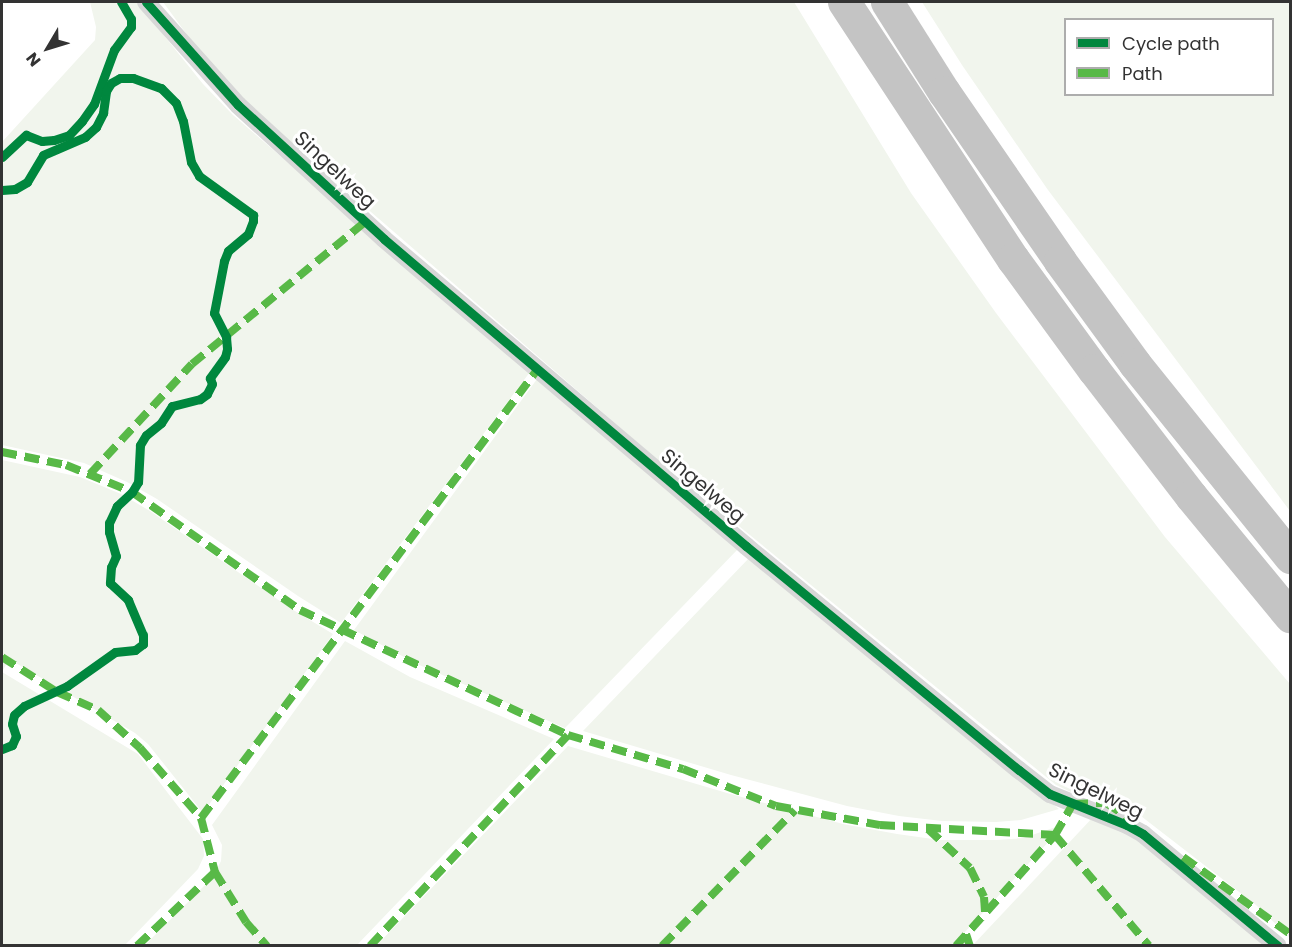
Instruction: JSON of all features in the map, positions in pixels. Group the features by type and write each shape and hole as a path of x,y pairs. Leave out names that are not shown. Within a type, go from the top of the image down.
{"highway":[{"path":"844,2 1020,268 1184,487 1290,616"},
{"path":"887,2 944,92 1060,261 1142,373 1290,557"}],"street":[{"name":"Singelweg","path":"146,2 238,105 384,239 746,546 1050,794 1127,825 1143,834 1278,945"}],"shaded area":[{"path":"90,2 137,2 203,84 233,115 530,372 341,623 157,499 127,482 84,463 2,445 2,142 95,40 96,27"},
{"path":"163,2 794,2 911,193 996,313 1165,537 1290,684 1290,938 1256,905 1137,813 1118,803 1073,793 1056,785 653,456 245,103 207,62"},
{"path":"922,2 1290,2 1290,511 1048,190 962,65"},
{"path":"537,379 739,548 565,728 417,664 354,630"},
{"path":"2,460 80,477 121,494 150,511 290,608 333,634 203,813 148,744 135,733 9,659 2,672"},
{"path":"750,557 1059,809 1021,820 996,822 942,821 899,816 847,806 731,775 583,731"},
{"path":"345,641 410,677 554,739 357,945 145,945 213,877 221,861 222,845 212,825"},
{"path":"2,672 138,754 203,839 204,856 198,869 125,945 2,945"},
{"path":"568,746 727,793 843,824 897,834 940,840 997,840 1023,838 1065,824 953,945 377,945"},
{"path":"1095,815 1124,828 1271,946 972,946"}],"marked path":[{"path":"90,474 192,364 365,222"},
{"path":"201,818 537,370"},
{"path":"2,452 66,465 132,492 300,610 568,735 683,769 776,806 880,825 1055,835 1149,946"},
{"path":"2,657 57,692 98,710 140,748 201,818 215,872 246,922 267,946"},
{"path":"370,946 568,735"},
{"path":"956,946 1055,835 1073,804 1106,803 1132,820"},
{"path":"662,946 795,810"},
{"path":"928,829 970,868 984,897 985,913"},
{"path":"1183,857 1290,934"},
{"path":"137,946 215,872"},
{"path":"966,934 970,946"}],"cycle path":[{"path":"2,157 26,135 42,141 54,140 69,135 82,121 94,104 114,50 131,27 131,19 121,2"},
{"path":"146,2 238,105 384,239 746,546 1050,794 1127,825 1143,834 1278,946"},
{"path":"2,190 15,189 27,182 43,155 85,137 96,127 103,113 106,91 111,83 120,78 133,78 161,88 176,103 183,121 191,162 199,176 253,215 248,234 228,251 224,261 214,313 226,337 225,357 210,378 212,384 207,394 200,399 172,406 161,423 146,435 140,445 138,482 132,492 117,506 109,523 109,532 116,556 111,567 110,583 128,600 143,635 143,644 135,650 115,652 67,686 24,706 14,715 12,724 16,736 12,745 2,749"}]}
